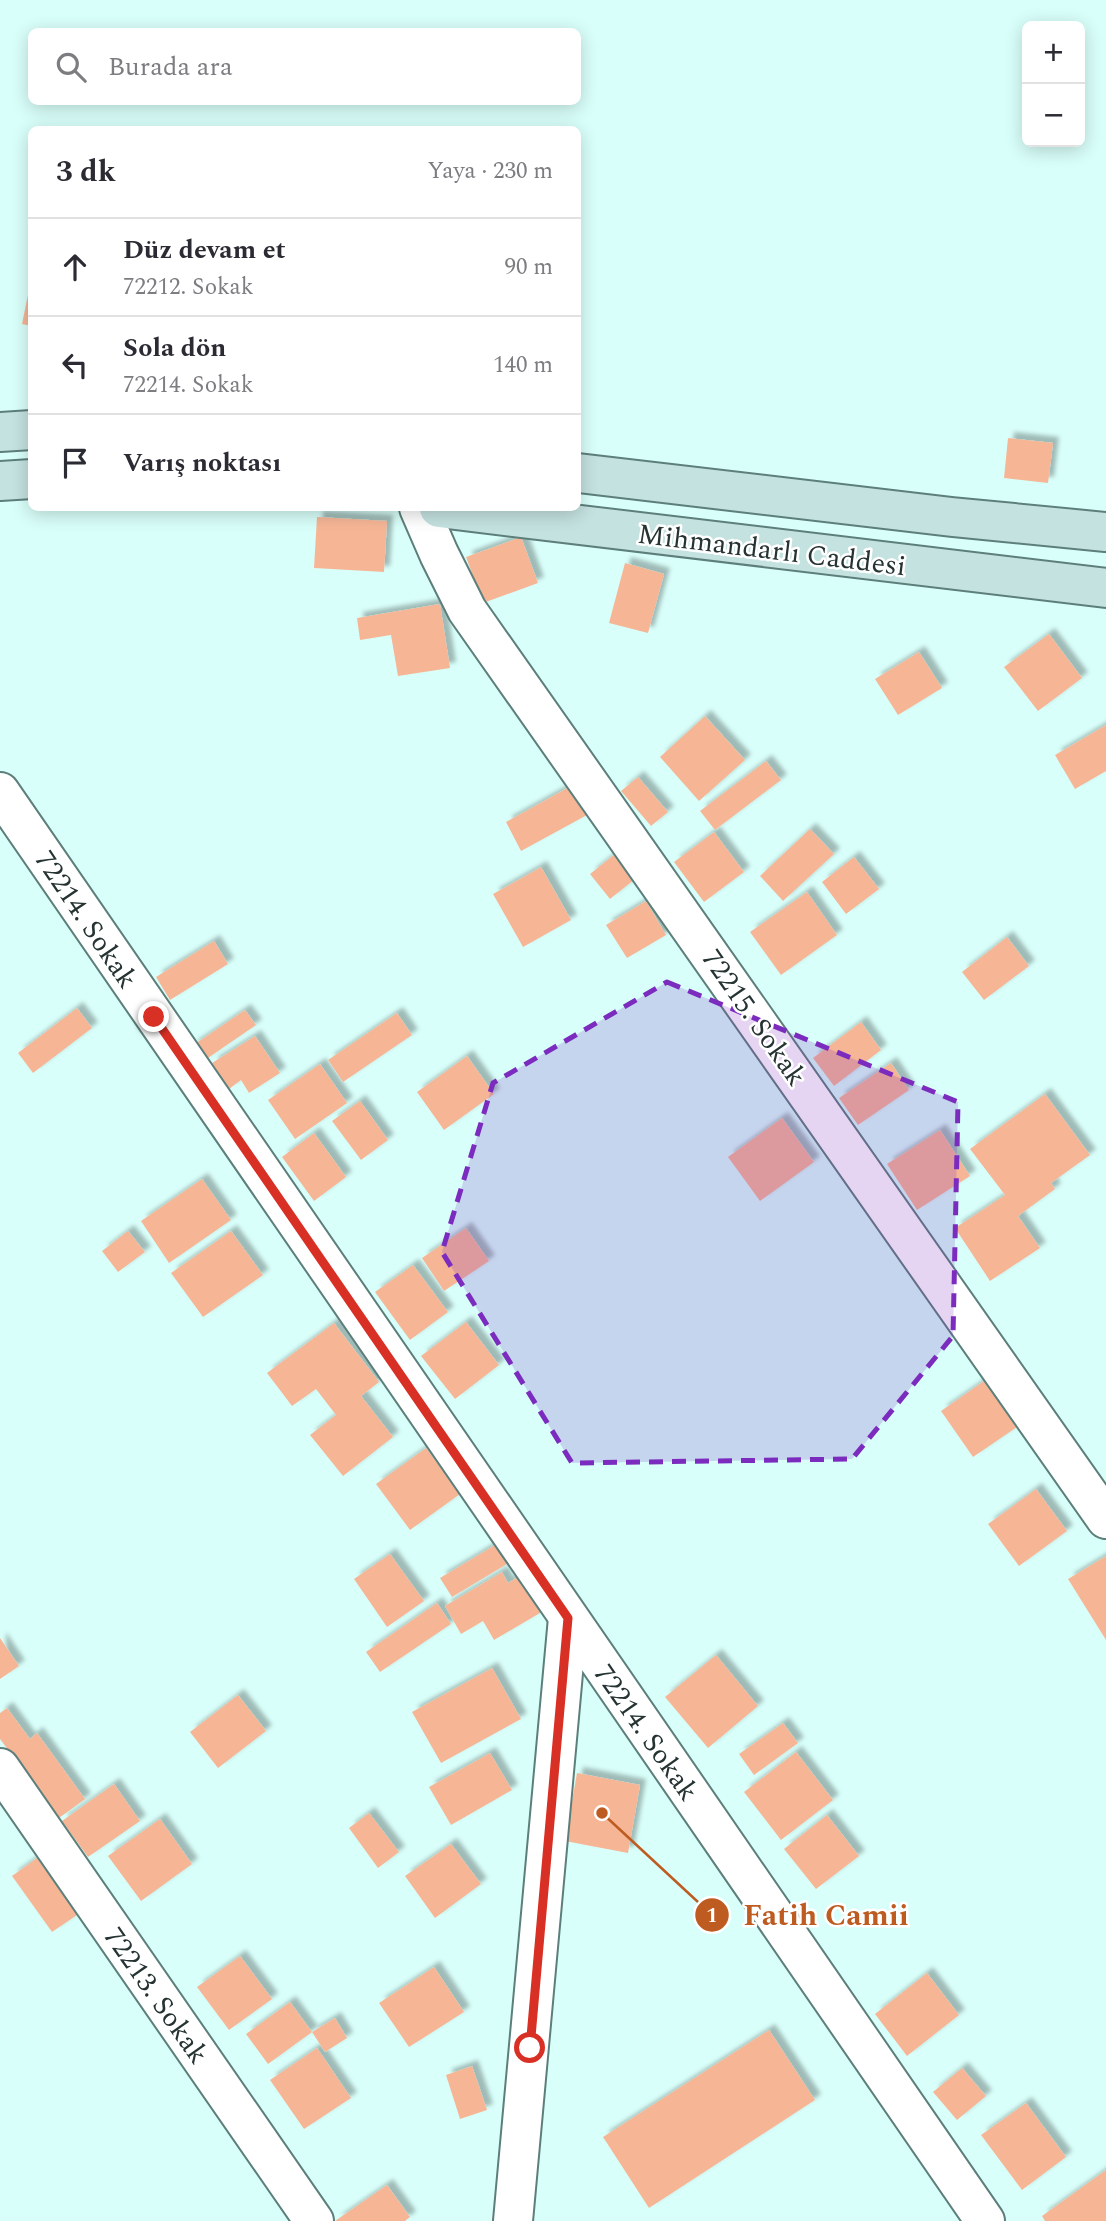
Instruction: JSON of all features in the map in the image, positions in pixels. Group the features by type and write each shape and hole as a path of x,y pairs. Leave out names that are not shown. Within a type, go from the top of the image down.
{"street":[{"path":"0,432 28,430"},
{"name":"Mihmandarlı Caddesi","path":"581,473 952,517 1106,532"},
{"path":"0,481 28,479"},
{"name":"72215. Sokak","path":"420,511 467,610 1106,1518"},
{"name":"Mihmandarlı Caddesi","path":"464,511 1106,588"},
{"name":"72214. Sokak","path":"0,792 985,2221"},
{"path":"513,2221 568,1618"},
{"name":"72213. Sokak","path":"0,1768 314,2221"}],"highlighted area":[{"path":"667,982 958,1102 953,1336 852,1459 572,1463 442,1252 493,1083"}],"building":[{"path":"28,295 28,325 22,324"},
{"path":"1008,438 1053,443 1048,483 1004,478"},
{"path":"317,517 387,521 384,572 314,568"},
{"path":"521,537 538,583 483,603 466,557"},
{"path":"625,563 664,574 648,633 609,623"},
{"path":"440,604 450,668 398,676 391,635 360,640 357,618"},
{"path":"1049,634 1082,678 1038,711 1004,667"},
{"path":"919,652 942,688 898,715 875,679"},
{"path":"705,716 745,760 699,801 660,757"},
{"path":"1106,725 1106,771 1075,789 1055,755"},
{"path":"766,761 781,780 715,830 700,811"},
{"path":"638,777 668,812 651,826 621,791"},
{"path":"571,786 587,815 521,851 506,822"},
{"path":"810,829 834,854 783,901 760,876"},
{"path":"714,832 744,872 704,902 674,862"},
{"path":"615,854 635,879 610,899 590,874"},
{"path":"854,857 879,889 846,914 822,882"},
{"path":"541,867 571,920 523,947 493,894"},
{"path":"807,892 837,935 781,975 750,932"},
{"path":"646,901 666,935 627,958 606,925"},
{"path":"1007,937 1029,966 984,1000 962,972"},
{"path":"214,941 228,964 170,1000 156,977"},
{"path":"77,1008 92,1028 33,1073 18,1053"},
{"path":"245,1010 256,1025 202,1062 192,1046"},
{"path":"397,1013 412,1035 343,1082 328,1060"},
{"path":"861,1022 881,1050 834,1086 813,1058"},
{"path":"255,1036 280,1073 249,1093 241,1080 229,1089 212,1063"},
{"path":"467,1056 494,1094 444,1130 417,1092"},
{"path":"891,1063 909,1090 858,1125 839,1098"},
{"path":"320,1064 347,1103 295,1139 268,1100"},
{"path":"1045,1094 1090,1155 1051,1183 1055,1189 1018,1216 1040,1248 990,1281 955,1228 1005,1195 970,1149"},
{"path":"360,1101 388,1140 361,1160 332,1121"},
{"path":"782,1118 814,1162 760,1201 728,1157"},
{"path":"940,1130 970,1176 917,1210 887,1164"},
{"path":"314,1133 346,1177 314,1201 282,1157"},
{"path":"202,1179 231,1220 169,1263 141,1221"},
{"path":"466,1228 489,1261 444,1291 422,1258"},
{"path":"128,1231 145,1252 118,1272 102,1251"},
{"path":"231,1231 263,1275 203,1317 171,1273"},
{"path":"413,1265 448,1312 410,1340 375,1292"},
{"path":"466,1322 499,1365 455,1399 421,1356"},
{"path":"334,1323 379,1382 361,1396 393,1437 343,1476 310,1435 336,1415 316,1389 292,1406 267,1373"},
{"path":"984,1381 1017,1427 973,1457 941,1411"},
{"path":"426,1448 460,1494 410,1530 376,1484"},
{"path":"1036,1489 1067,1531 1019,1566 988,1524"},
{"path":"495,1545 507,1564 452,1597 440,1578"},
{"path":"390,1554 424,1601 387,1627 354,1579"},
{"path":"1106,1556 1106,1640 1068,1579"},
{"path":"502,1572 508,1583 523,1574 545,1610 494,1640 483,1621 461,1634 445,1606"},
{"path":"437,1603 451,1624 380,1672 366,1652"},
{"path":"0,1638 19,1666 0,1679"},
{"path":"716,1655 758,1706 708,1748 665,1697"},
{"path":"492,1668 521,1719 441,1763 412,1712"},
{"path":"238,1695 266,1731 218,1768 190,1732"},
{"path":"7,1708 30,1739 37,1733 85,1799 59,1818 0,1739 0,1713"},
{"path":"783,1723 798,1743 754,1775 739,1754"},
{"path":"796,1752 833,1800 781,1840 744,1792"},
{"path":"490,1753 512,1790 451,1825 429,1787"},
{"path":"577,1773 640,1785 628,1853 565,1841"},
{"path":"114,1784 140,1821 88,1857 62,1821"},
{"path":"369,1813 399,1852 378,1868 349,1828"},
{"path":"827,1815 859,1856 816,1889 784,1849"},
{"path":"160,1819 192,1864 141,1901 108,1856"},
{"path":"451,1844 481,1884 435,1918 405,1876"},
{"path":"37,1858 77,1915 52,1932 12,1876"},
{"path":"240,1956 272,1999 229,2030 197,1987"},
{"path":"434,1967 464,2012 409,2047 379,2003"},
{"path":"927,1973 959,2015 907,2056 875,2014"},
{"path":"290,2002 312,2032 268,2064 246,2034"},
{"path":"335,2018 347,2038 325,2052 312,2032"},
{"path":"769,2030 815,2100 649,2208 603,2137"},
{"path":"317,2048 351,2098 304,2129 270,2080"},
{"path":"472,2066 487,2110 460,2119 446,2075"},
{"path":"962,2068 986,2096 957,2120 933,2092"},
{"path":"1026,2103 1066,2157 1022,2190 981,2135"},
{"path":"1106,2170 1106,2221 1045,2221 1042,2216"},
{"path":"387,2185 410,2217 405,2221 335,2221"}],"place":[{"name":"Fatih Camii","path":"602,1813"}],"route":[{"path":"154,1017 568,1618 530,2048"}]}
